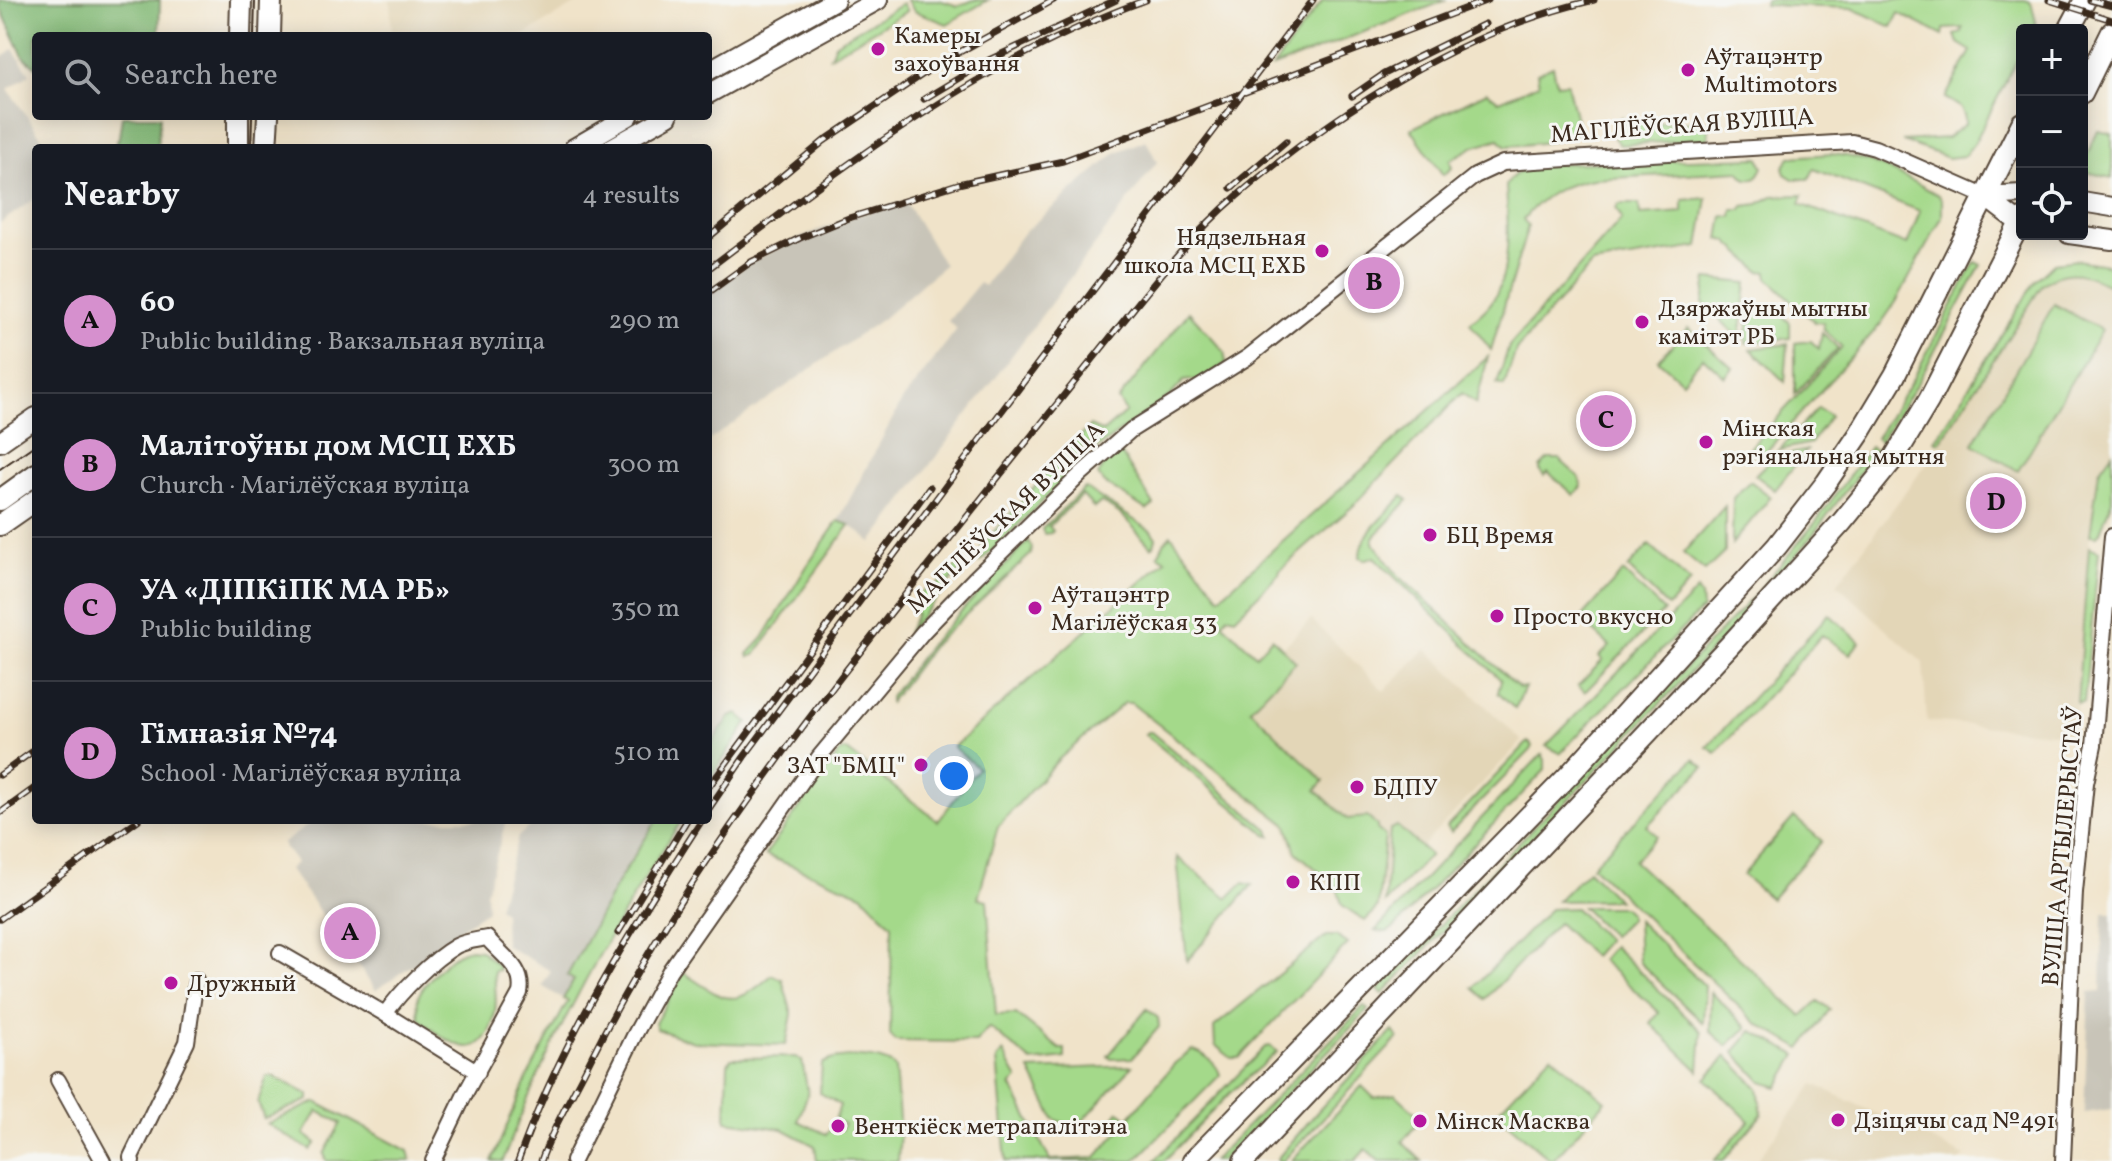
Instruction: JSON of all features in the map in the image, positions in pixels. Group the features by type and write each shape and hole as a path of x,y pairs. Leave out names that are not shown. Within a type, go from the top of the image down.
{"main road":[{"path":"240,32 241,0"},
{"path":"270,32 271,0"},
{"path":"712,69 835,0"},
{"path":"712,92 878,0"},
{"path":"2072,24 2085,0"},
{"path":"2088,81 2112,32"},
{"path":"238,144 240,120"},
{"path":"246,120 267,131"},
{"path":"581,144 622,120"},
{"path":"618,144 661,120"},
{"path":"1193,1161 1570,774 1777,546 1852,446 1895,375 2016,135"},
{"path":"1984,196 2016,194"},
{"path":"1984,196 2016,219"},
{"path":"2088,203 2112,207"},
{"path":"1244,1161 1842,522 1894,458 1929,400 2016,233"},
{"path":"2088,237 2112,240"},
{"path":"0,442 32,420"},
{"path":"0,500 32,477"},
{"path":"0,525 32,503"}],"street":[{"name":"МАГІЛЁЎСКАЯ ВУЛІЦА","path":"573,1161 670,970 819,757 923,632 1081,474 1131,430 1248,357 1475,176 1503,163 1852,142 1875,148 1984,196"},
{"name":"ВУЛІЦА АРТЫЛЕРЫСТАЎ","path":"2063,1161 2075,892 2086,783 2094,745 2112,536"},
{"path":"385,1014 398,995 457,945 487,938 519,971 522,985 506,1022 433,1161"},
{"path":"280,953 478,1072"},
{"path":"132,1161 131,1157 187,1042 196,980"},
{"path":"58,1080 103,1161"}],"shaded area":[{"path":"390,0 583,0 530,32 392,32"},
{"path":"13,49 30,74 8,89 46,144 32,144 32,201 0,223 0,58"},
{"path":"1146,140 1157,162 872,542 850,525 838,521 902,401 957,329 948,321 979,283 984,286 1023,233 1117,152"},
{"path":"905,201 944,265 882,319 712,438 712,290 751,262 849,218"},
{"path":"2074,273 2112,286 2112,453 2099,471 2090,535 2074,735 1927,721 1923,663 1837,584 1930,459 2043,284 2056,274"},
{"name":"БДПУ","path":"1311,619 1384,691 1426,649 1522,741 1360,912 1294,853 1284,826 1185,748"},
{"path":"310,824 505,824 486,893 487,910 434,948 436,954 418,968 412,965 376,990 289,869 296,863 282,844"},
{"path":"532,824 655,824 568,976 574,980 563,999 542,986 551,971 505,945 504,912 498,908 518,837"},
{"path":"2103,913 2112,913 2112,1109 2084,1113 2089,992 2101,991"},
{"name":"Дзіцячы сад №491","path":"1814,1084 1965,1156 1960,1161 1756,1161"}],"green space":[{"path":"0,0 160,0 159,32 32,32 32,64 23,56 0,7"},
{"path":"907,0 939,0 958,6 974,0 988,0 947,24 914,11"},
{"path":"1323,0 1447,0 1273,67"},
{"path":"1766,0 2025,0 2031,2 2036,22 2016,24 2016,62 1975,142 1964,156 1948,158 1902,141 1947,138 1965,124 1960,108 1945,98 1971,51 1958,43 1955,35 1962,33 1963,28 1944,29 1943,36 1899,13 1892,27 1852,8 1765,5"},
{"path":"902,4 907,11 830,56 835,44"},
{"path":"1553,66 1557,84 1567,83 1579,133 1543,142 1506,146 1499,139 1475,146 1450,160 1452,168 1443,175 1411,129 1487,92 1499,101 1539,84 1537,73"},
{"path":"1622,117 1623,122 1708,123 1708,139 1620,145 1614,138 1614,122"},
{"path":"121,120 160,120 157,144 116,144"},
{"path":"2098,131 2112,134 2112,178 2088,172 2088,152"},
{"path":"1831,154 1873,163 1938,195 1942,200 1942,217 1896,302 1880,325 1765,453 1750,455 1749,449 1842,347 1824,330 1823,323 1815,322 1768,278 1767,272 1760,271 1727,241 1719,239 1723,216 1732,217 1733,210 1742,210 1743,206 1758,204 1773,196 1803,195 1800,204 1907,245 1920,211 1814,169 1809,179 1793,179 1785,174 1783,168 1790,157"},
{"path":"1759,158 1763,167 1752,179 1746,179 1739,171 1593,179 1554,192 1523,219 1528,226 1491,350 1470,323 1493,300 1499,288 1506,259 1506,186 1518,172 1547,164"},
{"path":"1707,198 1699,247 1592,264 1516,350 1504,386 1497,384 1509,346 1622,219 1616,208 1619,204 1639,204 1640,215 1683,212 1683,200"},
{"path":"2077,260 2112,266 2112,286 2077,274 2060,275 2043,284 1940,442 1935,441 2036,280 2054,263"},
{"path":"1975,262 1981,265 1918,382 1880,441 1876,438 1913,379"},
{"path":"1707,279 1747,283 1740,339 1703,303"},
{"path":"2054,304 2102,330 2018,471 1973,444"},
{"path":"1772,305 1790,323 1790,338 1746,343 1750,307"},
{"path":"1189,312 1224,351 1226,363 1202,379 1184,381 1171,395 1096,449 1086,442 1079,450 1087,458 980,562 982,545 1090,426 1103,432 1126,412 1118,400"},
{"path":"1688,328 1733,368 1725,377 1703,357 1682,381 1658,360"},
{"path":"1822,333 1838,348 1795,394 1795,343 1811,341 1819,349"},
{"path":"1788,344 1785,382 1751,349"},
{"path":"1488,357 1476,404 1462,393 1353,506 1280,570 1235,618 1228,616 1222,623 1256,655 1272,638 1296,662 1250,709 1324,781 1316,790 1347,819 1367,817 1385,836 1378,907 1365,921 1342,905 1337,887 1296,852 1287,825 1131,703 1124,703 1059,759 998,826 978,898 987,900 996,1015 1016,1014 1060,1049 1065,1049 1065,1058 1032,1062 989,1027 976,1042 895,1041 890,1034 892,925 862,894 765,855 840,752 846,750 938,821 978,768 953,747 1166,560 1158,555 1171,535 1220,597"},
{"path":"1818,408 1830,416 1811,443 1779,450"},
{"path":"1870,447 1876,450 1808,541 1742,618 1383,994 1378,990 1756,594 1815,523"},
{"path":"1119,450 1154,505 1147,510 1104,483 1098,475 1107,459"},
{"path":"1807,450 1775,490 1755,475 1772,458"},
{"path":"2112,453 2112,500 2100,532 2097,536 2090,535 2099,471"},
{"path":"1548,459 1559,459 1579,477 1582,487 1574,495 1548,472 1544,476 1540,471"},
{"path":"1750,481 1771,497 1732,544 1733,498"},
{"path":"1085,488 1151,531 1156,538 1154,545 1151,547 1122,515 1101,502 1094,508 1082,495 1049,526 1053,531 1044,534 1042,529"},
{"path":"1403,496 1408,500 1373,538 1373,543 1398,575 1519,688 1525,687 1515,709 1498,693 1501,680 1374,557 1366,560 1360,557 1369,532"},
{"path":"1725,506 1725,552 1705,571 1683,553"},
{"path":"838,521 850,525 755,655 749,657 748,654 763,638"},
{"path":"1028,541 1031,554 933,645 890,702 890,697 932,642"},
{"path":"1649,545 1690,582 1668,607 1628,568"},
{"path":"2089,547 2099,551 2084,702 2077,703"},
{"path":"958,564 962,568 907,633 916,614 912,605 924,590 933,590"},
{"path":"1623,572 1664,611 1585,692 1578,686 1603,660 1599,657 1610,646 1580,619"},
{"path":"1697,590 1702,609 1560,753 1546,746"},
{"path":"1829,614 1860,642 1850,654 1822,635 1716,753 1707,747"},
{"path":"738,714 748,722 712,776 712,742 730,717"},
{"path":"1148,732 1269,830 1271,836 1145,734"},
{"path":"1528,742 1533,746 1531,750 1451,832 1447,827"},
{"path":"1542,754 1545,770 1395,927 1387,932 1375,931"},
{"path":"1694,759 1704,767 1647,826 1657,836 1634,861 1802,1016 1818,1001 1830,1009 1801,1049 1755,1022 1592,866"},
{"path":"1794,817 1822,841 1771,899 1743,875"},
{"path":"654,824 679,824 583,985 520,1116 503,1161 492,1161 528,1076 568,1001 563,999 574,980 567,976 619,880"},
{"path":"1397,826 1430,855 1385,903 1390,829"},
{"path":"1177,857 1228,898 1243,883 1252,885 1187,961"},
{"path":"1588,870 1618,900 1557,901"},
{"path":"1582,907 1623,907 1629,913 1629,919 1612,936"},
{"path":"1575,908 1607,940 1593,956 1558,923 1485,999 1473,988 1550,909"},
{"path":"1637,920 1705,986 1703,1023 1639,962"},
{"path":"1326,936 1336,936 1348,944 1239,1058 1231,1058 1215,1045 1214,1027"},
{"path":"1613,946 1702,1032 1699,1071 1650,1023 1659,1012 1601,960"},
{"path":"470,949 480,950 498,965 499,970 494,971 496,1002 493,1021 483,1040 470,1047 455,1044 424,1024 419,1017 418,998 447,961"},
{"path":"684,973 709,990 728,998 747,994 772,975 782,979 792,1014 786,1045 694,1042 657,1029 655,1023"},
{"path":"1711,992 1747,1028 1727,1046 1710,1031"},
{"path":"1364,1006 1368,1010 1221,1161 1213,1161"},
{"path":"1147,1009 1158,1018 1159,1027 1132,1058 1111,1059 1108,1056"},
{"path":"1393,1031 1398,1038 1283,1161 1279,1161 1277,1159 1318,1111"},
{"path":"1752,1031 1797,1055 1778,1087 1762,1082 1734,1052"},
{"path":"1271,1046 1277,1052 1232,1091 1164,1161 1154,1161 1265,1047"},
{"path":"1192,1050 1209,1059 1220,1075 1135,1161 1006,1161 997,1059 1003,1052 1018,1079 1011,1085 1050,1160 1095,1158 1120,1130 1111,1122 1119,1111 1128,1119 1175,1063"},
{"path":"1551,1055 1606,1101 1552,1161 1496,1113"},
{"path":"1727,1056 1758,1088 1762,1114 1723,1161 1714,1161 1749,1121 1706,1079"},
{"path":"795,1057 802,1061 808,1093 798,1121 826,1134 831,1128 841,1130 844,1124 835,1120 840,1105 820,1093 822,1064 837,1058 859,1057 881,1060 895,1068 900,1131 898,1161 817,1161 815,1146 783,1129 726,1121 728,1064 731,1058"},
{"path":"1132,1066 1082,1122 1071,1126 1054,1119 1030,1070"},
{"path":"274,1076 309,1095 309,1100 264,1119 258,1102 267,1077"},
{"path":"1362,1086 1374,1098 1395,1094 1422,1118 1402,1142 1422,1161 1379,1161 1366,1149 1355,1161 1291,1161"},
{"path":"316,1102 408,1151 411,1161 327,1161 324,1154 341,1123 318,1111 304,1134 316,1143 310,1150 267,1124"}],"tram line":[{"path":"254,32 255,0"},
{"path":"251,144 252,120"},
{"path":"0,469 32,447"}],"railway":[{"path":"712,235 824,141 938,64 1054,0"},
{"path":"924,99 989,60 1116,0"},
{"path":"712,266 863,154 972,84 1028,52 1146,0"},
{"path":"712,804 979,441 1313,0"},
{"path":"712,290 751,262 849,218 958,184 1063,161 1488,0"},
{"path":"541,1161 558,1122 632,983 725,834 883,623 1187,245 1220,211 1276,164 1317,133 1404,77 1497,31 1594,0"},
{"path":"2049,0 2112,20"},
{"path":"2090,0 2112,6"},
{"path":"1352,96 1384,74 1485,24"},
{"path":"1231,188 1286,141"},
{"path":"712,783 930,487"},
{"path":"0,775 32,752"},
{"path":"0,813 32,790"},
{"path":"0,919 132,824"},
{"path":"618,933 685,824"},
{"path":"518,1161 535,1116 577,1028 624,943 699,824"}],"place":[{"name":"Камеры захоўвання","path":"878,49"},
{"name":"Аўтацэнтр Multimotors","path":"1688,70"},
{"name":"Нядзельная школа МСЦ ЕХБ","path":"1322,251"},
{"name":"Малітоўны дом МСЦ ЕХБ","path":"1374,283"},
{"name":"Дзяржаўны мытны камітэт РБ","path":"1642,322"},
{"name":"УА «ДІПКіПК МА РБ»","path":"1606,421"},
{"name":"Мінская рэгіянальная мытня","path":"1706,442"},
{"name":"Гімназія №74","path":"1996,503"},
{"name":"БЦ Время","path":"1430,535"},
{"name":"Аўтацэнтр Магілёўская 33","path":"1035,608"},
{"name":"Просто вкусно","path":"1497,616"},
{"name":"ЗАТ \"БМЦ\"","path":"921,765"},
{"name":"БДПУ","path":"1357,787"},
{"name":"КПП","path":"1293,882"},
{"name":"60","path":"350,933"},
{"name":"Дружный","path":"171,983"},
{"name":"Дзіцячы сад №491","path":"1838,1120"},
{"name":"Мінск Масква","path":"1420,1121"},
{"name":"Венткіёск метрапалітэна","path":"838,1126"}]}
